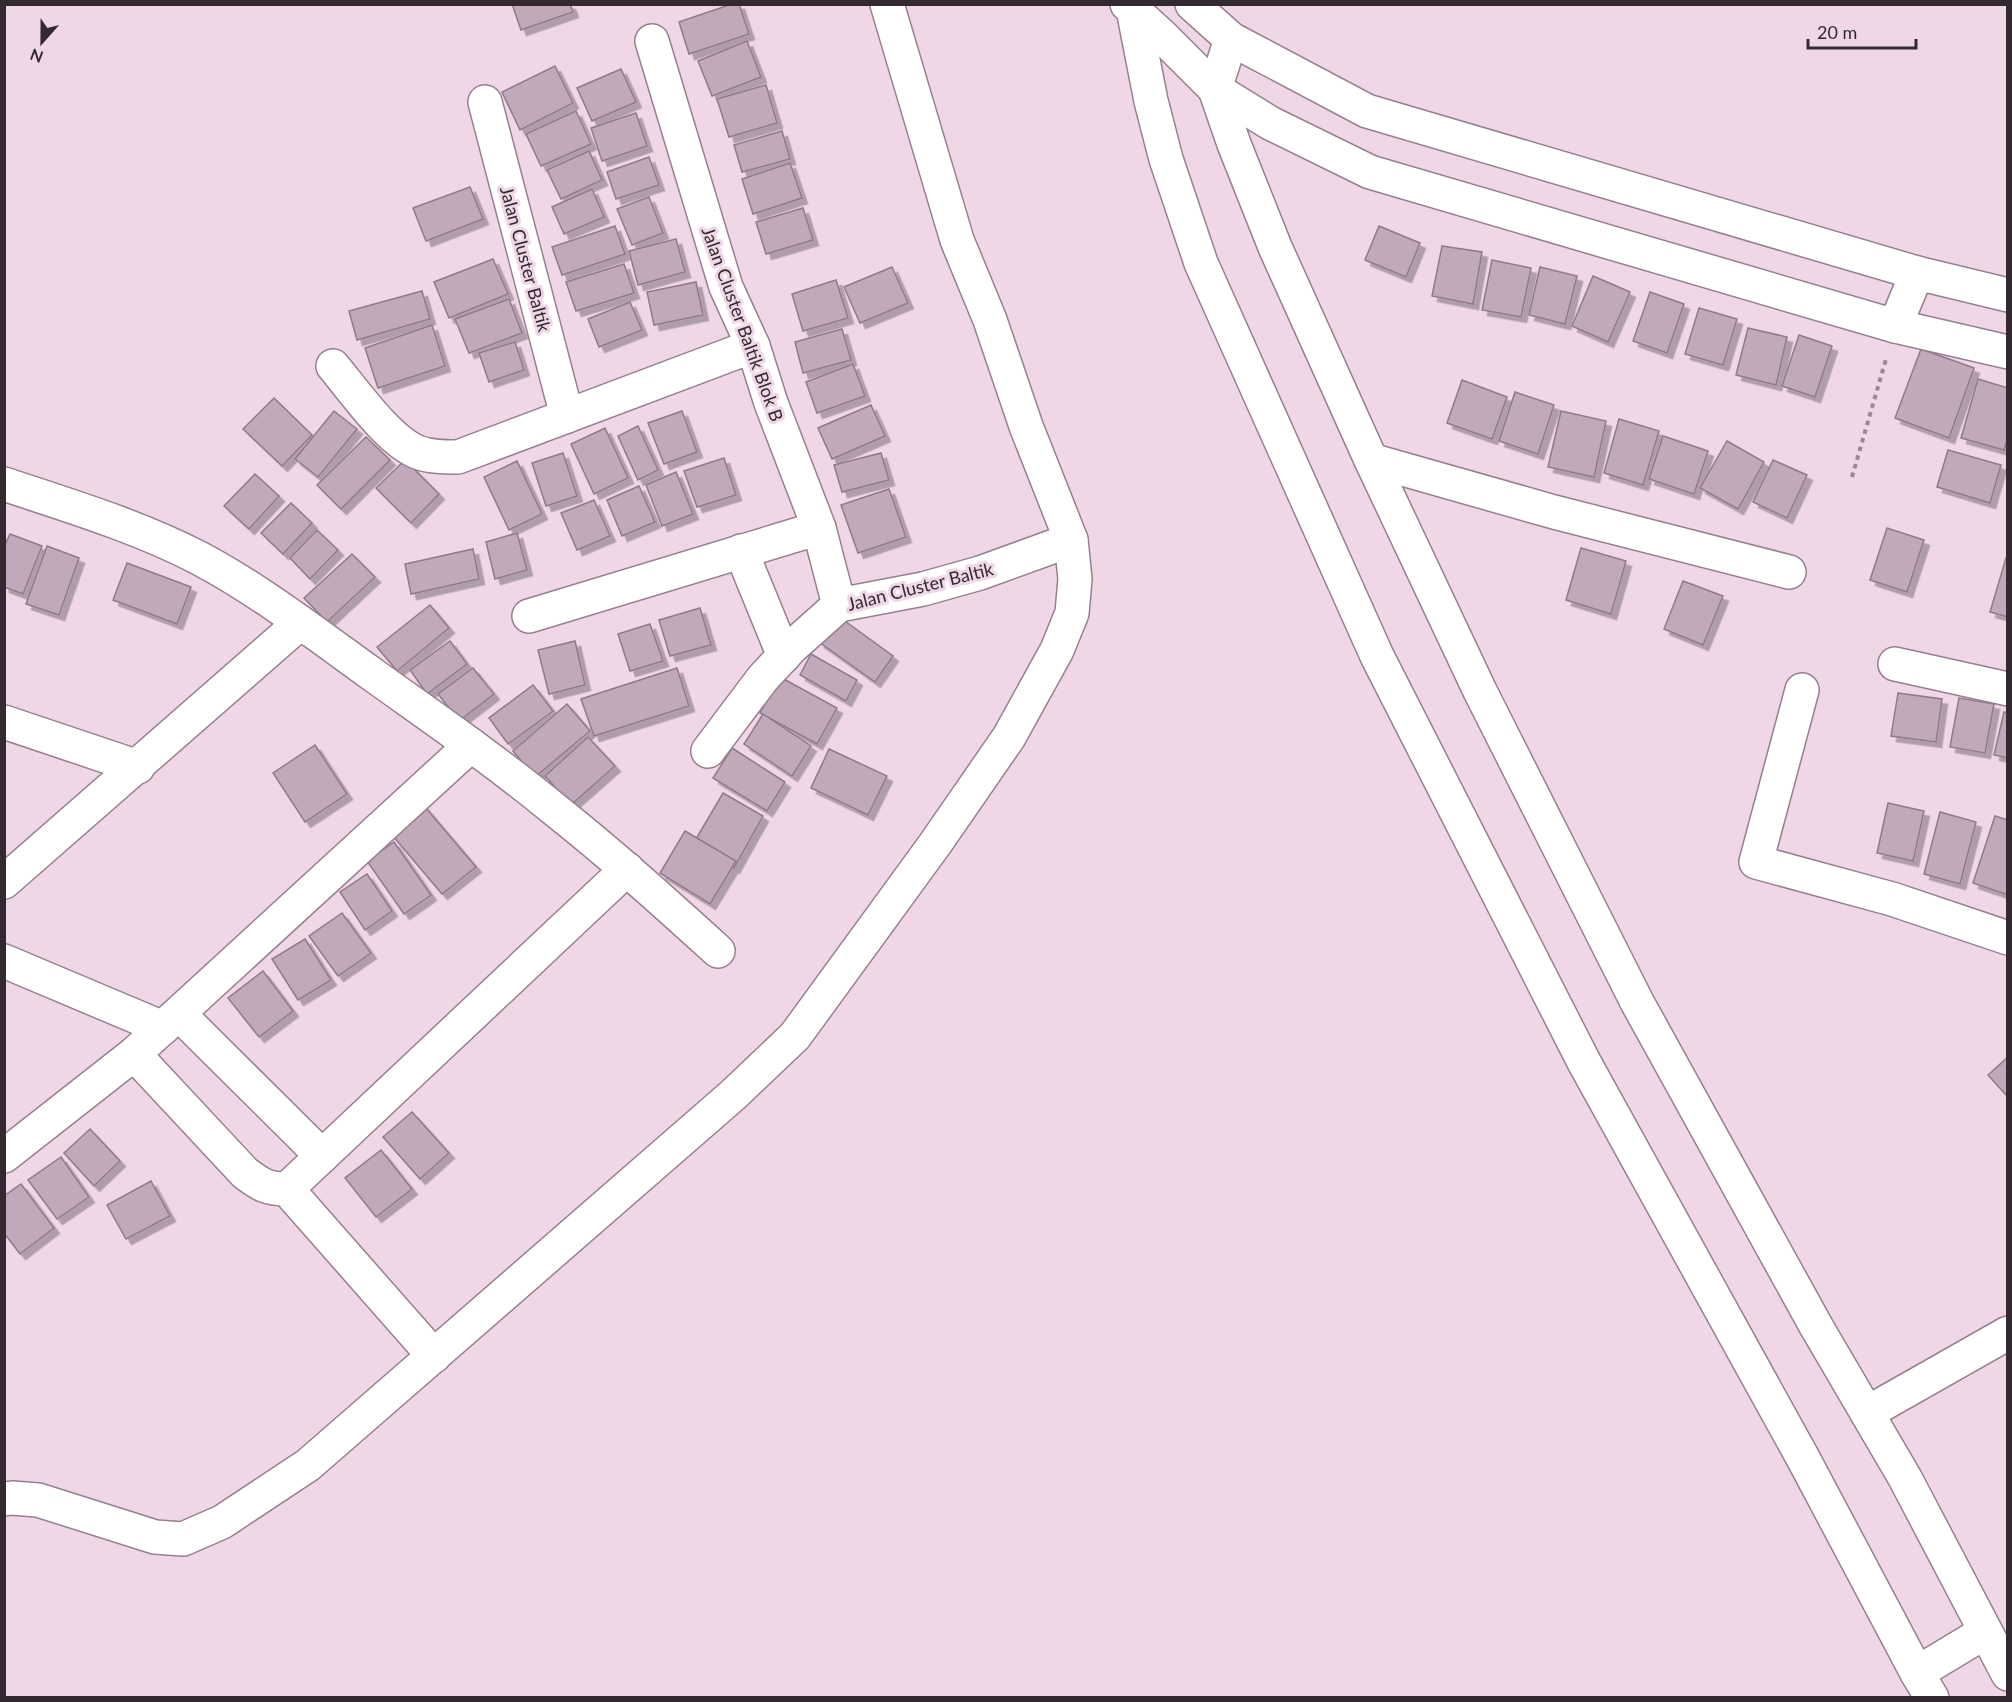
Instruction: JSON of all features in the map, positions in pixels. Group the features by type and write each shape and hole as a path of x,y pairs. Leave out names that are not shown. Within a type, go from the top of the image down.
{"street":[{"path":"4,1499 38,1500 155,1537 183,1539 222,1522 308,1465 733,1095 795,1035 935,844 1009,737 1057,650 1072,613 1075,579 1071,540 1026,426 990,320 957,240 887,4"},
{"path":"1192,4 1231,39 1367,111 1917,273 2007,295"},
{"path":"1130,6 1215,88 1270,123 1370,172 1895,326 2007,352"},
{"path":"1130,6 1166,159 1201,264 1377,656 1584,1062 1804,1460 1924,1685 1985,1632"},
{"path":"1231,39 1215,88 1234,144 1262,216 1371,460 1480,691 1637,1002 1810,1315 1905,1478 2007,1674"},
{"name":"Jalan Cluster Baltik Blok B","path":"652,40 726,287 753,346 771,403 819,528 838,605"},
{"name":"Jalan Cluster Baltik","path":"485,102 567,416"},
{"path":"1895,326 1917,273"},
{"path":"333,366 389,432 416,451 437,457 458,457 753,346"},
{"path":"1371,460 1554,512 1789,572"},
{"path":"4,484 86,511 161,540 200,559 244,585 471,745 553,808 627,869 718,951"},
{"path":"529,616 819,528"},
{"name":"Jalan Cluster Baltik","path":"708,751 763,678 838,605 923,589 1003,565 1071,540"},
{"path":"741,551 784,656"},
{"path":"4,882 300,623"},
{"path":"1895,664 2007,689"},
{"path":"1802,690 1756,862 1892,899 2007,938"},
{"path":"4,722 138,767"},
{"path":"4,1156 134,1054 471,745"},
{"path":"134,1054 245,1173 262,1186 287,1189 627,869"},
{"path":"4,961 171,1021 322,1156"},
{"path":"287,1189 434,1356"},
{"path":"1867,1413 2007,1333"}],"path":[{"path":"1852,477 1895,326"}],"building":[{"path":"512,4 570,4 573,12 521,30"},
{"path":"732,4 739,4 749,34 689,54 679,22"},
{"path":"747,41 761,77 712,96 698,61"},
{"path":"555,66 573,103 520,130 502,92"},
{"path":"621,69 636,102 592,121 577,88"},
{"path":"766,85 777,123 729,137 717,99"},
{"path":"576,111 591,144 541,166 526,134"},
{"path":"636,113 647,146 602,161 591,128"},
{"path":"782,131 790,159 742,172 734,145"},
{"path":"589,151 602,180 561,199 547,170"},
{"path":"649,157 659,185 616,199 607,172"},
{"path":"790,163 802,198 753,214 742,179"},
{"path":"470,187 483,219 426,241 413,208"},
{"path":"592,189 604,217 564,234 552,207"},
{"path":"649,197 663,233 632,245 617,209"},
{"path":"803,208 813,240 766,254 756,222"},
{"path":"615,226 625,254 562,275 552,247"},
{"path":"1379,226 1420,243 1406,277 1365,260"},
{"path":"676,239 685,272 638,285 629,251"},
{"path":"1442,246 1482,252 1473,304 1432,296"},
{"path":"493,259 508,294 449,318 434,282"},
{"path":"1492,260 1531,268 1521,317 1482,310"},
{"path":"624,264 634,293 576,311 566,282"},
{"path":"892,267 908,303 860,323 844,287"},
{"path":"1540,267 1577,276 1565,324 1529,315"},
{"path":"1593,276 1630,292 1608,342 1572,326"},
{"path":"836,280 848,318 803,331 792,294"},
{"path":"696,282 703,315 654,325 647,292"},
{"path":"422,291 430,319 357,340 349,311"},
{"path":"1650,292 1684,304 1667,353 1633,341"},
{"path":"509,299 522,333 469,353 455,319"},
{"path":"630,302 642,330 599,347 588,319"},
{"path":"1699,308 1737,319 1723,365 1685,354"},
{"path":"432,325 445,366 378,388 365,348"},
{"path":"1748,328 1787,337 1776,385 1736,375"},
{"path":"842,329 851,360 803,373 795,342"},
{"path":"1799,335 1832,346 1815,397 1782,386"},
{"path":"515,342 524,370 489,382 479,353"},
{"path":"1921,349 1974,368 1949,438 1895,418"},
{"path":"853,364 865,396 817,413 806,382"},
{"path":"1978,379 2008,388 2008,437 2004,450 1961,438"},
{"path":"1462,380 1507,397 1492,439 1447,423"},
{"path":"1515,392 1554,405 1538,454 1499,441"},
{"path":"274,398 312,435 282,466 243,429"},
{"path":"871,405 885,436 832,459 818,428"},
{"path":"334,411 357,429 318,477 295,459"},
{"path":"682,411 697,452 664,464 648,423"},
{"path":"1561,411 1606,421 1594,477 1548,467"},
{"path":"1619,419 1659,431 1643,485 1604,473"},
{"path":"638,426 658,470 638,480 618,436"},
{"path":"605,428 628,478 594,494 571,444"},
{"path":"1663,436 1708,451 1694,494 1649,479"},
{"path":"366,437 390,460 341,509 317,485"},
{"path":"1727,441 1764,462 1738,509 1700,488"},
{"path":"1948,450 2001,465 1990,503 1937,487"},
{"path":"563,453 577,496 546,506 532,463"},
{"path":"881,453 889,480 842,492 834,465"},
{"path":"724,458 736,495 697,507 684,471"},
{"path":"405,460 439,494 411,523 376,488"},
{"path":"1773,460 1807,475 1787,518 1753,502"},
{"path":"517,461 542,514 509,530 484,477"},
{"path":"676,472 693,514 662,526 646,485"},
{"path":"255,474 279,496 249,529 224,506"},
{"path":"639,486 655,522 622,536 607,500"},
{"path":"889,489 906,537 858,553 841,505"},
{"path":"594,500 610,536 577,550 561,513"},
{"path":"291,503 312,523 283,554 261,533"},
{"path":"1887,528 1924,540 1907,592 1870,580"},
{"path":"317,530 338,550 310,579 290,558"},
{"path":"517,533 527,570 495,579 486,542"},
{"path":"10,534 42,546 23,594 4,587 4,547"},
{"path":"47,546 79,558 59,615 26,604"},
{"path":"1581,548 1626,561 1611,614 1566,600"},
{"path":"473,549 479,579 411,594 405,564"},
{"path":"352,554 375,577 327,622 304,598"},
{"path":"2006,558 2008,558 2008,617 1990,612"},
{"path":"127,563 191,587 177,624 113,600"},
{"path":"1683,581 1723,596 1703,645 1664,629"},
{"path":"430,605 449,628 397,671 377,647"},
{"path":"700,608 711,645 670,656 659,620"},
{"path":"838,616 893,656 875,682 819,642"},
{"path":"650,624 663,661 630,671 618,634"},
{"path":"450,641 467,664 427,694 410,670"},
{"path":"575,641 585,685 549,694 538,650"},
{"path":"811,654 857,680 846,701 800,675"},
{"path":"473,668 494,694 459,721 438,694"},
{"path":"677,668 689,706 594,736 581,699"},
{"path":"780,677 837,708 817,744 760,713"},
{"path":"533,685 553,711 508,744 489,718"},
{"path":"1898,693 1942,699 1936,742 1891,736"},
{"path":"1959,698 1994,704 1985,753 1950,747"},
{"path":"567,704 590,731 535,777 513,751"},
{"path":"2004,712 2008,713 2008,758 1994,755"},
{"path":"763,714 811,746 792,776 744,744"},
{"path":"588,737 615,766 571,805 545,776"},
{"path":"315,745 347,794 305,822 273,773"},
{"path":"732,748 785,782 767,811 713,778"},
{"path":"829,749 887,776 868,815 811,788"},
{"path":"723,793 763,816 734,868 693,844"},
{"path":"420,801 476,867 442,894 387,829"},
{"path":"1888,803 1924,811 1913,861 1877,853"},
{"path":"1940,812 1976,822 1960,884 1924,874"},
{"path":"1995,816 2008,820 2008,895 1973,883"},
{"path":"685,831 736,861 710,904 660,873"},
{"path":"394,842 431,895 404,914 367,861"},
{"path":"367,874 392,911 365,930 340,892"},
{"path":"342,913 371,953 338,976 309,936"},
{"path":"305,939 331,980 298,1000 272,959"},
{"path":"263,971 293,1011 259,1037 228,998"},
{"path":"2008,1057 2008,1097 1988,1075"},
{"path":"412,1112 449,1153 420,1179 383,1137"},
{"path":"90,1129 120,1161 94,1186 64,1153"},
{"path":"381,1150 412,1189 376,1217 345,1178"},
{"path":"61,1157 89,1197 57,1219 28,1180"},
{"path":"151,1181 170,1216 126,1239 107,1205"},
{"path":"21,1184 54,1228 20,1254 4,1233 4,1196"}]}
